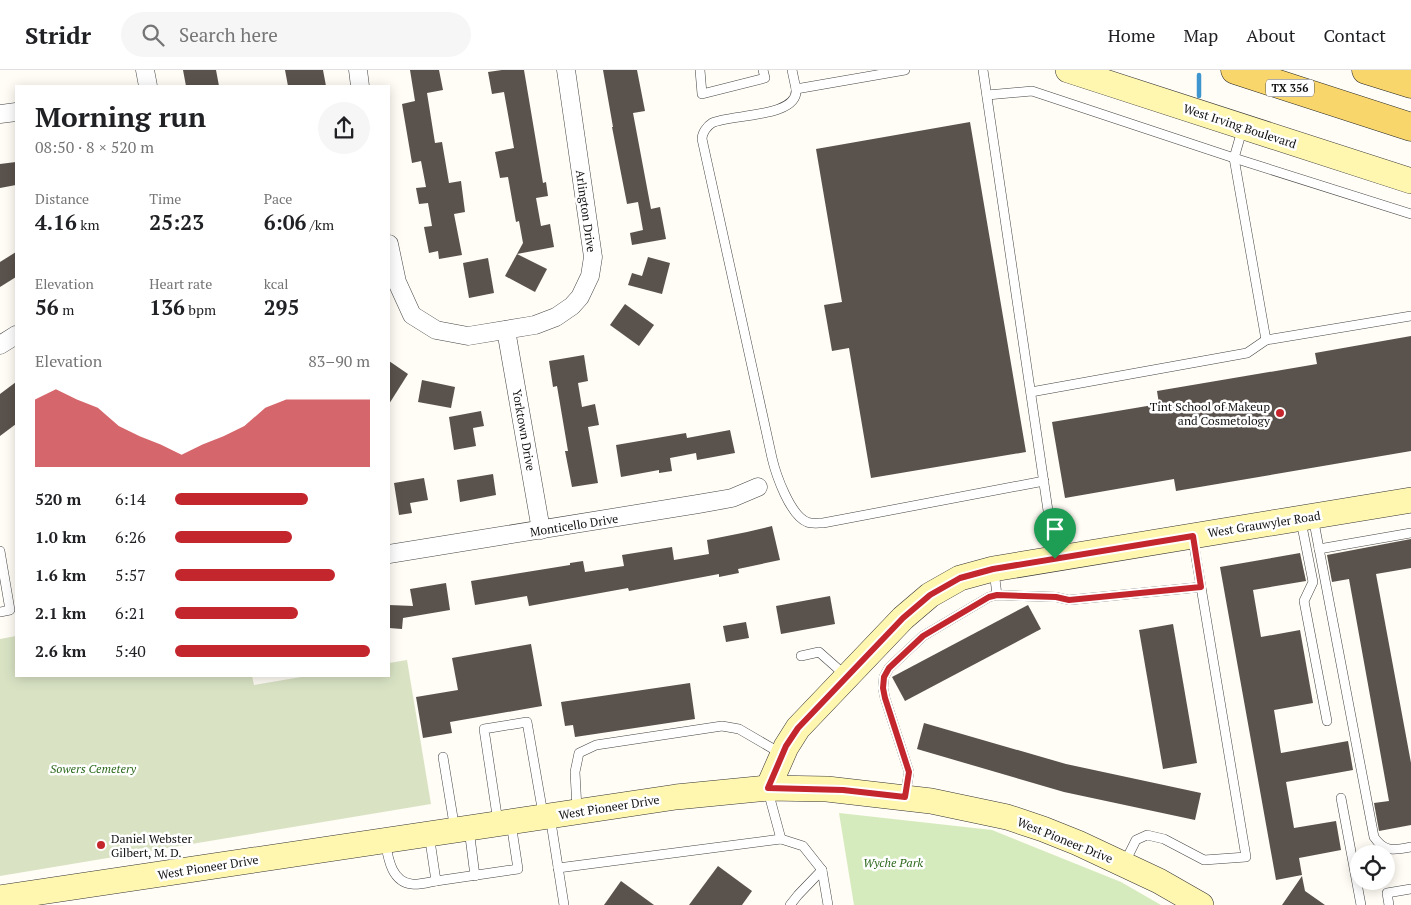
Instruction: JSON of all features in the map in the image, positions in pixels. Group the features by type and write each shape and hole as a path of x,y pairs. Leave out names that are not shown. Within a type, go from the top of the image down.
{"main road":[{"name":"West Irving Boulevard","path":"1068,70 1411,181"},
{"name":"TX 356","path":"1235,70 1411,127"},
{"path":"1366,70 1411,84"},
{"name":"West Grauwyler Road","path":"768,788 782,754 798,728 903,618 930,595 960,578 993,569 1411,500"},
{"name":"West Pioneer Drive","path":"1,900 676,797 768,788 843,790 905,797 1007,817 1078,843 1159,881 1201,905"}],"street":[{"path":"145,70 148,85"},
{"path":"358,70 360,85"},
{"name":"Arlington Drive","path":"390,249 397,282 412,315 436,330 468,336 535,325 556,318 580,298 590,276 593,257 566,70"},
{"path":"0,114 15,112"},
{"name":"Yorktown Drive","path":"506,330 541,530"},
{"path":"0,345 15,335"},
{"name":"Monticello Drive","path":"390,554 732,498 758,486"}],"lane":[{"path":"700,70 702,94 764,78 763,70"},
{"path":"792,70 796,95 785,106 770,112 713,123 702,134 702,139 776,475 796,514 807,523 823,523 1044,481"},
{"path":"796,89 905,70"},
{"path":"983,70 1055,559"},
{"path":"987,95 1032,91 1411,214"},
{"path":"1243,127 1234,158 1266,340"},
{"path":"1031,392 1247,353 1266,340 1411,316"},
{"path":"1307,517 1319,549 1374,837 1384,848 1393,850 1411,846"},
{"path":"1307,517 1313,582 1304,601 1327,721"},
{"path":"1319,549 1411,533"},
{"path":"1124,865 1136,840 1147,835 1164,839 1204,860 1246,857 1193,536"},
{"path":"0,551 10,610 0,612"},
{"path":"993,569 997,595"},
{"path":"905,797 909,772 885,698 883,688 884,677 889,668 923,636 989,597 997,595 1056,597 1069,600 1201,587"},
{"path":"801,656 819,652 847,677"},
{"path":"385,840 389,866 397,877 413,884 518,869 505,823 484,729 527,722 564,905"},
{"path":"577,812 575,772 580,753 596,744 722,726 739,729 782,754"},
{"path":"444,758 475,876"},
{"path":"768,788 781,839"},
{"path":"1341,798 1362,905"},
{"path":"429,834 436,881"},
{"path":"558,868 781,839 804,846 822,870 828,905"},
{"path":"790,905 822,870"},
{"path":"1389,905 1387,893 1411,889"}],"green space":[{"name":"Sowers Cemetery","path":"15,636 15,677 252,677 254,685 301,677 390,677 390,663 407,660 431,804 0,876 0,639"},
{"name":"Wyche Park","path":"839,813 992,830 1121,882 1161,905 854,905"}],"building":[{"path":"183,70 216,70 219,85 186,85"},
{"path":"285,70 323,70 326,85 288,85"},
{"path":"410,70 439,70 443,90 427,93 435,143 442,142 449,183 461,181 465,212 454,214 462,255 439,259 438,251 429,253 424,227 432,226 428,203 419,204 416,188 426,187 421,161 412,163 402,104 415,101"},
{"path":"524,70 543,183 546,182 548,196 536,198 541,226 550,224 554,247 517,254 523,243 519,221 516,222 508,177 500,178 495,152 514,148 504,92 492,94 488,72"},
{"path":"603,70 637,70 645,111 633,113 651,209 660,207 666,239 632,245 630,233 643,230 638,202 627,204"},
{"path":"970,122 1026,452 871,478 849,348 832,351 824,305 842,302 816,149"},
{"path":"15,162 15,185 0,188 0,164"},
{"path":"15,253 15,278 0,287 0,262"},
{"path":"517,254 547,269 535,292 505,276"},
{"path":"648,257 670,263 662,294 628,285 632,273 642,276"},
{"path":"488,258 494,293 469,298 463,263"},
{"path":"625,304 654,325 639,346 610,325"},
{"path":"1411,336 1411,451 1176,491 1174,479 1065,498 1052,422 1159,404 1157,391 1317,364 1315,353"},
{"path":"584,355 588,381 578,383 582,407 595,404 599,425 588,427 598,483 572,487 565,451 568,451 557,386 553,387 549,361"},
{"path":"390,362 408,374 390,402"},
{"path":"422,380 455,387 451,408 418,402"},
{"path":"15,383 15,425 0,436 0,394"},
{"path":"481,411 484,426 473,428 476,446 454,450 449,417"},
{"path":"730,430 735,453 697,460 696,453 670,458 672,471 659,473 659,470 621,477 616,445 686,433 687,438"},
{"path":"493,474 496,495 460,502 457,480"},
{"path":"424,478 428,500 410,503 412,513 399,515 394,483"},
{"path":"772,526 780,560 738,569 739,573 719,577 719,574 629,591 628,588 529,606 527,596 475,605 471,581 570,565 570,563 583,561 585,572 624,566 622,555 672,547 674,560 709,554 707,540"},
{"path":"1411,539 1411,568 1376,574 1411,763 1411,825 1379,831 1374,803 1389,801 1349,579 1332,582 1327,555"},
{"path":"1300,553 1306,581 1253,590 1261,637 1300,630 1313,703 1274,710 1281,753 1348,741 1353,770 1286,782 1294,828 1336,821 1341,850 1299,858 1302,875 1276,880 1220,567"},
{"path":"446,583 450,610 403,618 402,629 390,628 390,605 413,606 410,589"},
{"path":"830,596 835,624 781,634 776,606"},
{"path":"1028,605 1041,629 905,701 892,677"},
{"path":"746,622 749,638 726,642 723,626"},
{"path":"1173,624 1197,763 1163,769 1139,630"},
{"path":"531,644 542,706 450,722 452,733 423,738 416,697 458,690 452,658"},
{"path":"690,683 695,719 575,737 573,725 565,726 561,702"},
{"path":"924,723 1066,764 1201,793 1195,820 1064,792 917,749"},
{"path":"718,866 752,891 742,905 689,905"},
{"path":"1302,876 1305,891 1325,905 1282,905"},
{"path":"621,881 654,905 604,905"}],"waterway":[{"path":"1199,75 1199,96"}],"place":[{"name":"Tint School of Makeup and Cosmetology","path":"1280,413"},
{"name":"Daniel Webster Gilbert, M. D.","path":"101,845"}],"route":[{"path":"1193,536 1201,587 1069,600 1056,597 1007,595 989,597 923,636 889,668 884,677 883,688 885,698 909,772 905,797 828,789 768,788 786,746 798,728 903,618 930,595 960,578 976,573 1055,559 1193,536"}]}
